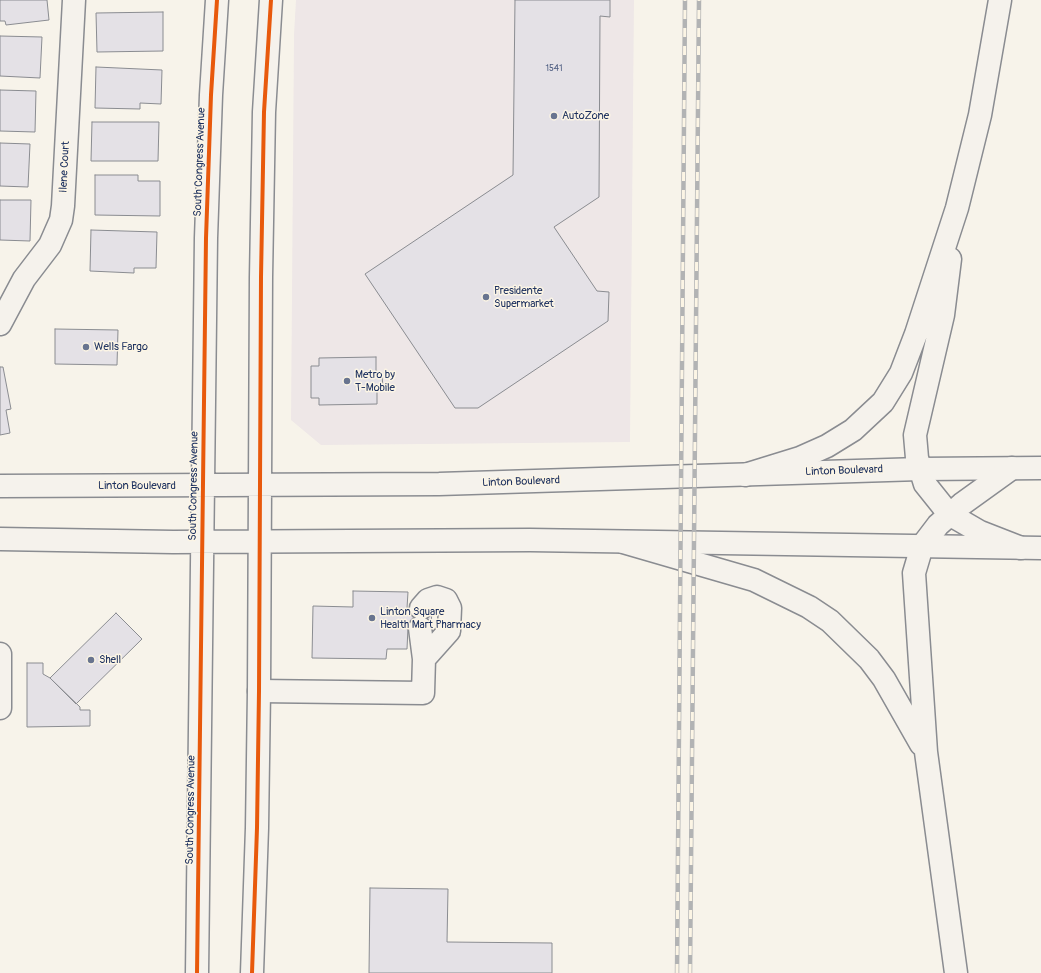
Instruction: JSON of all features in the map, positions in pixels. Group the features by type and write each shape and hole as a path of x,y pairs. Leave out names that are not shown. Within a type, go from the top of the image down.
{"main road":[{"name":"Ilene Court","path":"2,321 10,303 24,279 50,245 61,220 74,0"},
{"name":"South Congress Avenue","path":"197,973 206,238 211,95 217,0"},
{"path":"252,973 257,828 259,691 259,486 264,112 271,0"},
{"path":"745,475 800,458 826,446 853,430 883,402 892,390 909,354 957,208 980,115 1000,0"},
{"path":"957,208 943,315 915,435 916,458 929,490 950,514 980,532 1031,548"},
{"name":"Linton Boulevard","path":"0,486 259,486 492,483 920,468 1041,468"},
{"path":"956,973 926,752 913,583 915,566 922,546 950,514 1012,468"},
{"path":"0,539 623,542 1031,548"},
{"path":"623,542 754,580 791,597 830,621 850,639 884,679 926,752"},
{"path":"259,691 423,692 424,659 421,618 428,600 437,597 446,600 450,608 449,631 424,659"},
{"path":"0,654 0,708"}],"shaded area":[{"path":"296,0 634,0 630,442 321,445 291,420 294,35"}],"building":[{"path":"0,0 47,0 49,20 6,25 5,21 0,21"},
{"path":"515,0 610,0 610,17 600,16 599,197 554,227 597,291 609,292 608,321 478,408 455,408 365,274 513,175"},
{"path":"163,12 163,51 97,52 96,13"},
{"path":"0,36 42,37 40,78 0,76"},
{"path":"96,67 162,70 161,104 140,103 140,109 95,108"},
{"path":"0,90 36,91 35,132 0,131"},
{"path":"92,122 159,122 158,161 91,161"},
{"path":"0,143 30,144 28,187 0,186"},
{"path":"95,175 138,175 138,181 160,181 160,216 95,215"},
{"path":"0,200 31,200 30,241 0,240"},
{"path":"91,230 157,232 156,268 134,268 134,273 90,271"},
{"name":"Wells Fargo","path":"55,329 118,330 117,365 55,364"},
{"name":"Metro by T-Mobile","path":"376,357 376,373 382,373 383,390 377,390 377,404 319,405 319,398 311,398 311,366 319,366 319,358"},
{"path":"0,367 3,367 11,409 6,410 10,433 0,435"},
{"name":"Linton Square Health Mart Pharmacy","path":"353,591 408,592 407,608 432,609 431,628 408,627 407,649 387,649 386,659 312,658 313,606 353,607"},
{"path":"116,613 142,639 76,704 50,678"},
{"path":"27,663 43,663 43,674 50,678 80,707 80,710 90,710 90,726 27,727"},
{"path":"370,888 448,889 447,942 552,943 552,973 369,973"}],"railway":[{"path":"677,973 685,0"},
{"path":"690,973 699,0"}],"cycle path":[{"path":"197,973 206,238 211,95 217,0"},
{"path":"252,973 257,828 259,691 261,277 264,112 271,0"}],"place":[{"name":"AutoZone","path":"554,116"},
{"name":"Presidente Supermarket","path":"486,297"},
{"name":"Wells Fargo","path":"86,347"},
{"name":"Metro by T-Mobile","path":"347,381"},
{"name":"Linton Square Health Mart Pharmacy","path":"372,618"},
{"name":"Shell","path":"91,660"}]}
